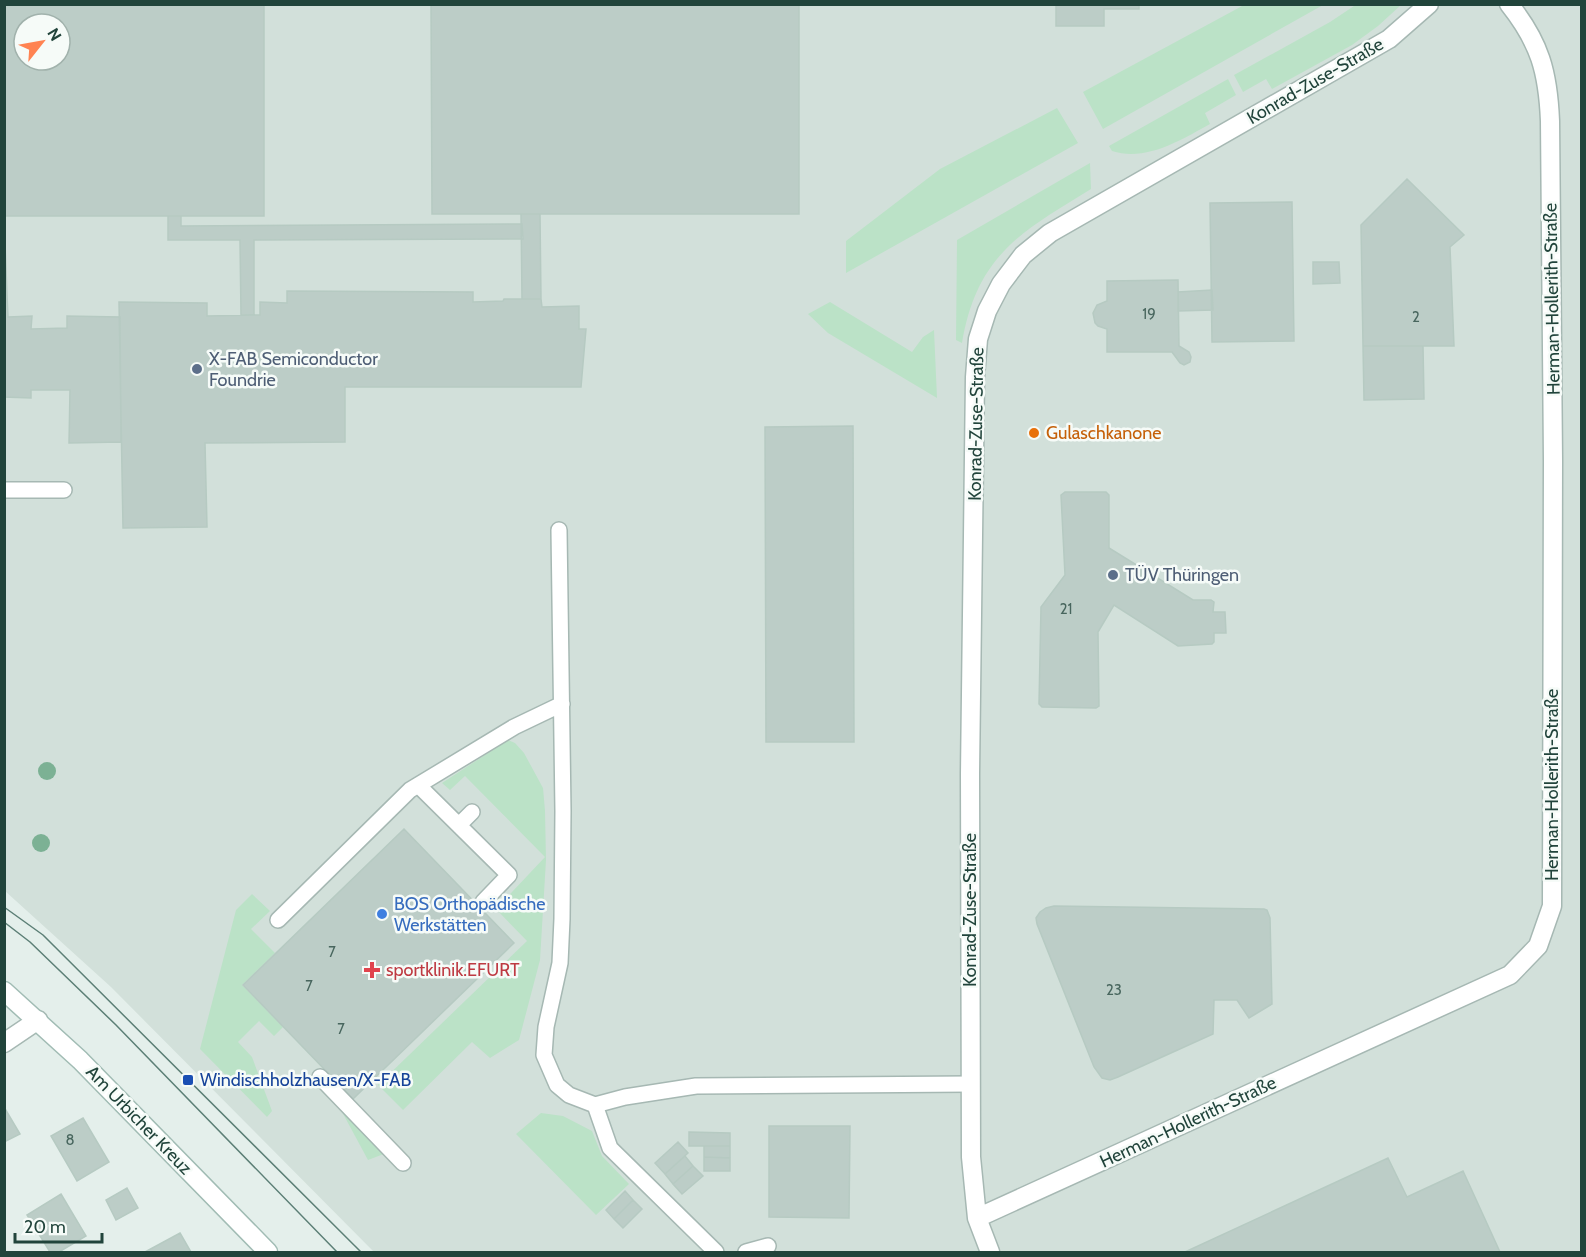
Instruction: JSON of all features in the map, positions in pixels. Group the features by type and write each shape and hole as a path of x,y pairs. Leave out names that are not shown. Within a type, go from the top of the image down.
{"street":[{"name":"Konrad-Zuse-Straße","path":"990,1252 977,1218 971,1157 970,774 975,377 978,339 987,311 1001,285 1023,255 1050,232 1389,39 1429,4"},
{"name":"Herman-Hollerith-Straße","path":"977,1218 1510,975 1538,946 1552,906 1553,461 1550,121 1545,70 1535,43 1509,4"},
{"name":"Am Urbicher Kreuz","path":"4,992 38,1020 80,1060 268,1252"},
{"path":"4,1044 38,1020"}],"lane":[{"path":"4,490 64,490"},
{"path":"559,530 563,811 560,952 546,1027 544,1056 557,1085 569,1095 595,1104 696,1086 971,1084"},
{"path":"278,920 410,790 514,727 562,704"},
{"path":"418,785 509,875 483,902"},
{"path":"459,825 472,812"},
{"path":"320,1077 403,1162"},
{"path":"595,1104 610,1148 716,1252"},
{"path":"746,1252 768,1246"}],"shaded area":[{"path":"5,5 1581,5 1581,1252 374,1252 111,987 5,891"}],"green space":[{"path":"1357,4 1401,5 1352,45 1272,89 1266,79 1243,92 1234,75 1330,22"},
{"path":"1244,5 1323,5 1103,129 1083,92"},
{"path":"1228,79 1236,95 1205,113 1210,124 1163,148 1150,152 1125,154 1112,151 1109,146"},
{"path":"1057,108 1078,143 846,273 846,241 940,169"},
{"path":"1090,163 1091,189 1023,233 1006,249 991,267 979,288 969,313 962,343 956,340 957,240"},
{"path":"830,302 912,352 923,337 934,330 937,398 828,333 808,314"},
{"path":"508,740 515,743 524,753 543,788 545,811 546,860 540,960 519,1040 490,1058 472,1042 403,1110 378,1085 527,941 496,909 545,857 465,776 450,790 442,783"},
{"path":"252,894 270,911 251,929 275,953 242,985 283,1027 274,1036 259,1021 238,1042 252,1057 272,1111 267,1117 200,1049 236,910"},
{"path":"344,1107 389,1152 368,1160 341,1110"},
{"path":"541,1113 563,1116 592,1131 602,1156 629,1184 596,1215 516,1134"}],"building":[{"path":"4,4 264,4 264,216 4,216"},
{"path":"431,4 799,4 799,214 432,214"},
{"path":"1056,4 1139,4 1139,9 1104,9 1104,26 1056,26"},
{"path":"1407,179 1464,235 1450,247 1454,346 1363,346 1361,225"},
{"path":"1292,202 1294,341 1212,342 1210,203"},
{"path":"521,214 540,214 541,299 522,299"},
{"path":"4,216 7,295 4,295"},
{"path":"168,216 181,216 181,226 522,224 523,239 254,240 254,315 241,315 240,240 168,240"},
{"path":"1313,262 1339,262 1340,283 1313,284"},
{"path":"1178,280 1179,346 1189,352 1190,362 1184,365 1180,363 1172,352 1107,352 1107,329 1095,323 1093,313 1097,305 1107,301 1107,281"},
{"path":"1212,290 1213,310 1178,311 1178,292"},
{"path":"287,291 473,292 473,302 541,299 542,307 579,306 579,329 586,329 581,387 345,387 345,442 205,443 207,527 123,528 119,302 207,303 207,316 260,315 260,302 287,303"},
{"path":"4,295 7,295 8,317 32,316 31,329 67,328 67,316 120,317 121,442 69,443 70,390 31,390 31,398 4,397"},
{"path":"1363,346 1423,346 1424,399 1364,400"},
{"path":"853,426 854,742 766,742 765,427"},
{"path":"1065,492 1106,492 1109,495 1109,548 1193,600 1211,600 1214,602 1213,612 1225,612 1226,633 1214,633 1212,644 1178,646 1114,605 1098,632 1099,706 1096,708 1042,707 1039,704 1041,607 1065,575 1061,495"},
{"name":"sportklinik.EFURT","path":"404,829 514,943 353,1099 243,985"},
{"path":"1054,906 1267,910 1270,918 1272,1004 1249,1018 1237,1000 1214,1000 1213,1034 1118,1077 1110,1080 1102,1078 1094,1067 1037,924 1036,918 1040,912"},
{"path":"4,1107 20,1134 4,1142"},
{"path":"83,1118 109,1162 77,1181 51,1136"},
{"path":"769,1126 850,1126 849,1218 769,1217"},
{"path":"689,1132 730,1133 730,1146 689,1146"},
{"path":"678,1142 688,1153 665,1174 655,1163"},
{"path":"704,1146 730,1146 730,1158 704,1157"},
{"path":"685,1156 693,1166 673,1184 665,1174"},
{"path":"704,1157 730,1158 730,1171 704,1171"},
{"path":"1388,1158 1407,1197 1463,1171 1500,1252 1185,1252"},
{"path":"693,1166 703,1176 682,1194 673,1184"},
{"path":"127,1188 138,1208 116,1220 106,1200"},
{"path":"625,1191 633,1200 614,1219 606,1210"},
{"path":"61,1194 86,1236 59,1252 50,1252 27,1215"},
{"path":"633,1200 642,1209 623,1228 614,1219"},
{"path":"180,1233 191,1252 145,1252"}],"tram line":[{"path":"4,907 43,935 361,1252"},
{"path":"4,922 30,942 116,1025 337,1252"}],"place":[{"name":"X-FAB Semiconductor Foundrie","path":"197,369"},
{"name":"Gulaschkanone","path":"1034,433"},
{"name":"TÜV Thüringen","path":"1113,575"},
{"name":"BOS Orthopädische Werkstätten","path":"382,914"},
{"name":"sportklinik.EFURT","path":"372,970"},
{"name":"Windischholzhausen/X-FAB","path":"188,1080"}]}
